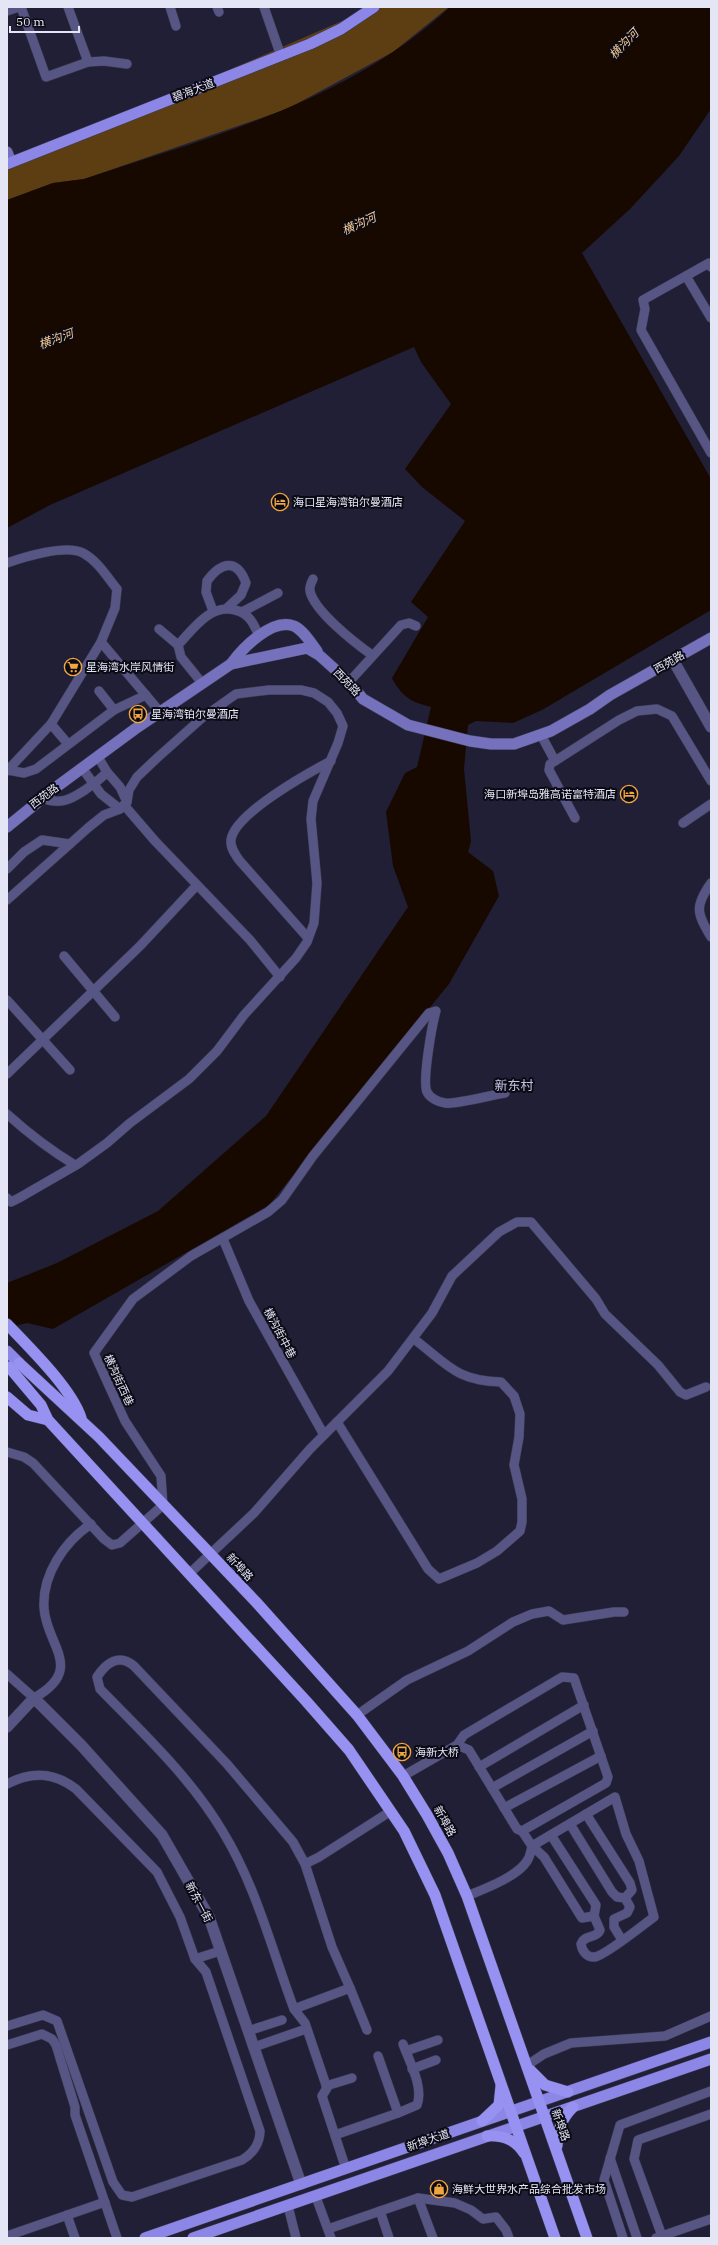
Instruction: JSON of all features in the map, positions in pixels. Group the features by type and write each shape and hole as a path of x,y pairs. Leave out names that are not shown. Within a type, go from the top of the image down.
{"highway":[{"path":"7,1324 39,1357 77,1406 82,1420"},
{"name":"新埠路","path":"11,1365 82,1420 152,1493 289,1638 357,1715 403,1776 445,1847 467,1896 587,2238"},
{"path":"11,1365 41,1405 48,1420 188,1574 265,1655 349,1750 391,1811 417,1855 432,1888 517,2126 555,2238"},
{"path":"7,1397 28,1415 48,1420"},
{"path":"526,2066 545,2085 568,2092"},
{"path":"482,2122 498,2105 501,2094 500,2080"},
{"path":"557,2151 560,2125 565,2114 573,2107"},
{"path":"487,2136 510,2139 528,2159"}],"main road":[{"name":"碧海大道","path":"280,54 327,31 367,7"},
{"name":"碧海大道","path":"8,158 280,54 341,29 374,7"},
{"path":"231,664 241,650 258,636 271,628 284,624 295,626 320,655"},
{"name":"西苑路","path":"7,827 82,768 160,712 231,664 307,648 320,655 369,703 408,725 470,741 491,744 514,744 551,731 590,709 610,695 711,638"},
{"path":"7,1351 11,1365"},
{"name":"新埠大道","path":"145,2238 711,2042"},
{"name":"新埠大道","path":"193,2238 316,2197 711,2059"}],"street":[{"path":"7,11 20,7 46,77 88,62 104,61 127,64"},
{"path":"68,7 88,62"},
{"path":"170,7 176,26"},
{"path":"264,7 280,54"},
{"path":"711,267 709,263 643,300 645,308 642,330 711,453"},
{"path":"686,276 711,318"},
{"path":"7,563 65,549 82,553 95,563 117,589 114,608 101,642 51,724 8,770"},
{"path":"213,611 206,592 206,581 221,567 234,565 240,569 246,583 241,594 227,608"},
{"path":"313,579 310,589 312,596 327,617 372,655"},
{"path":"242,612 278,593"},
{"path":"178,645 213,611 227,608 242,612 248,616 253,622 258,636"},
{"path":"349,682 400,625 409,623 416,626"},
{"path":"159,629 178,645 181,657 202,683"},
{"path":"101,642 160,712"},
{"path":"673,660 711,727"},
{"path":"7,900 104,815 123,805 129,790 137,777 202,718 236,694 269,690 301,690 314,693 328,702 337,713 343,726 331,761 313,801 311,819 316,883 314,923 308,938 296,958 244,1015 217,1051 189,1079 130,1123 107,1143 75,1165 20,1198 11,1202 7,1198"},
{"path":"99,691 114,710"},
{"path":"8,770 24,773 36,769 114,710 146,695"},
{"path":"575,818 549,770 550,764 619,720 637,711 657,709 672,716 711,782"},
{"path":"51,724 68,744"},
{"path":"541,735 556,761"},
{"path":"98,757 120,787 123,805"},
{"path":"308,938 239,860 232,848 231,841 232,834 250,814 293,781 331,761"},
{"path":"82,768 107,800 123,805 250,940 280,977"},
{"path":"42,798 52,802 68,801 108,772"},
{"path":"684,823 711,804"},
{"path":"7,869 24,852 42,840 70,844"},
{"path":"711,883 699,902 703,926 711,937"},
{"path":"7,1074 140,946 197,885"},
{"path":"64,956 115,1017"},
{"path":"7,1000 70,1070"},
{"path":"223,1239 268,1212 282,1200 313,1156 429,1013 436,1011 429,1040 426,1091 431,1098 445,1103 456,1103 505,1093"},
{"path":"7,1114 32,1136 75,1165"},
{"path":"188,1574 254,1513 324,1435 388,1371 432,1314 452,1276 499,1232 517,1222 531,1222 596,1299 605,1314 658,1365 680,1392 686,1395 706,1387"},
{"name":"横沟街中巷","path":"223,1239 249,1301 324,1435"},
{"name":"横沟街西巷","path":"163,1505 161,1476 125,1421 94,1354 133,1299 191,1256 223,1239"},
{"path":"337,1422 428,1568 440,1579 477,1563 497,1550 520,1531 522,1522 522,1499 514,1465 519,1437 520,1414 514,1396 501,1382 483,1382 455,1372 414,1339"},
{"path":"7,1452 24,1457 41,1469 104,1539 112,1545 120,1543 141,1521 163,1505"},
{"path":"7,1727 34,1698 51,1686 58,1674 61,1658 48,1625 44,1609 47,1581 55,1563 68,1545 78,1532 90,1524"},
{"path":"357,1715 407,1680 468,1651 495,1633 532,1614 549,1611 563,1620 603,1613 624,1612"},
{"path":"346,2169 322,2096 326,2086 306,2028 294,2009 253,1894 224,1833 195,1790 167,1758 100,1689 96,1677 106,1665 114,1660 123,1660 134,1666 232,1770 293,1842 312,1879 332,1947 367,2030"},
{"name":"新东一街","path":"7,1674 34,1698 81,1745 162,1835 208,1917 301,2184"},
{"path":"403,1776 457,1745 464,1735 562,1677 574,1678 608,1777 606,1783 522,1831"},
{"path":"480,1767 584,1705"},
{"path":"492,1788 592,1731"},
{"path":"457,1745 469,1750 517,1829 522,1831 532,1846 544,1858 582,1918 594,1916"},
{"path":"504,1808 601,1756"},
{"path":"7,1784 26,1776 41,1774 62,1780 76,1789 157,1872 180,1917 195,1959 206,1972 260,2131 258,2145 247,2157 242,2160 132,2197 122,2195 113,2182 57,2021 43,2015 7,2026"},
{"path":"467,1896 490,1886 518,1870 527,1861 532,1846 614,1798 626,1834 639,1861 654,1917 600,1955 593,1957 585,1953 580,1944 582,1940 596,1935 600,1930 594,1916 596,1905 551,1835"},
{"path":"305,1864 319,1857 391,1811"},
{"path":"586,1814 630,1883 632,1890 625,1898"},
{"path":"570,1824 612,1892 617,1897 625,1898"},
{"path":"622,1940 613,1922 617,1916 626,1913 630,1907 625,1898"},
{"path":"195,1959 220,1951"},
{"path":"294,2009 350,1988"},
{"path":"526,2066 544,2054 571,2043 665,2036 711,2016"},
{"path":"248,2031 282,2020"},
{"path":"254,2048 306,2028"},
{"path":"7,2045 42,2034 52,2039 56,2045 75,2107 75,2115 117,2238"},
{"path":"335,2136 417,2106 420,2100 412,2069 404,2047 438,2040"},
{"path":"378,2056 398,2114"},
{"path":"412,2069 436,2060"},
{"path":"326,2086 352,2078"},
{"path":"623,2238 604,2180 620,2125 711,2091"},
{"path":"711,2114 638,2140 634,2159 659,2237 711,2219"},
{"path":"610,2158 637,2238"},
{"path":"316,2197 331,2238"},
{"path":"324,2238 328,2229 418,2198 455,2203 471,2210 483,2219 496,2217 506,2230 509,2238"},
{"path":"418,2198 433,2238"},
{"path":"7,2236 105,2202"},
{"path":"288,2206 296,2238"},
{"path":"380,2211 389,2238"},
{"path":"67,2215 75,2238"}],"shaded area":[{"path":"374,7 449,7 393,52 287,109 84,179 53,183 7,200 7,163 54,146"}],"water":[{"name":"横沟河","path":"450,7 711,7 711,109 679,156 630,209 582,253 711,479 711,610 542,710 513,723 476,721 468,725 464,769 471,841 468,852 493,871 499,896 449,984 269,1205 53,1329 27,1323 7,1328 7,1283 57,1263 158,1211 266,1116 408,907 393,866 386,812 405,773 417,767 431,707 408,698 403,694 392,678 428,617 411,602 465,521 422,487 405,469 451,404 421,362 414,347 50,505 7,528 7,200 53,183 84,179 181,148 229,131 323,92 368,68 410,40"}],"place":[{"name":"海口星海湾铂尔曼酒店","path":"280,502"},
{"name":"星海湾水岸风情街","path":"73,667"},
{"name":"星海湾铂尔曼酒店","path":"138,714"},
{"name":"海口新埠岛雅高诺富特酒店","path":"629,794"},
{"name":"海新大桥","path":"402,1752"},
{"name":"海鲜大世界水产品综合批发市场","path":"439,2189"}],"district":[{"name":"新东村","path":"514,1085"}]}
